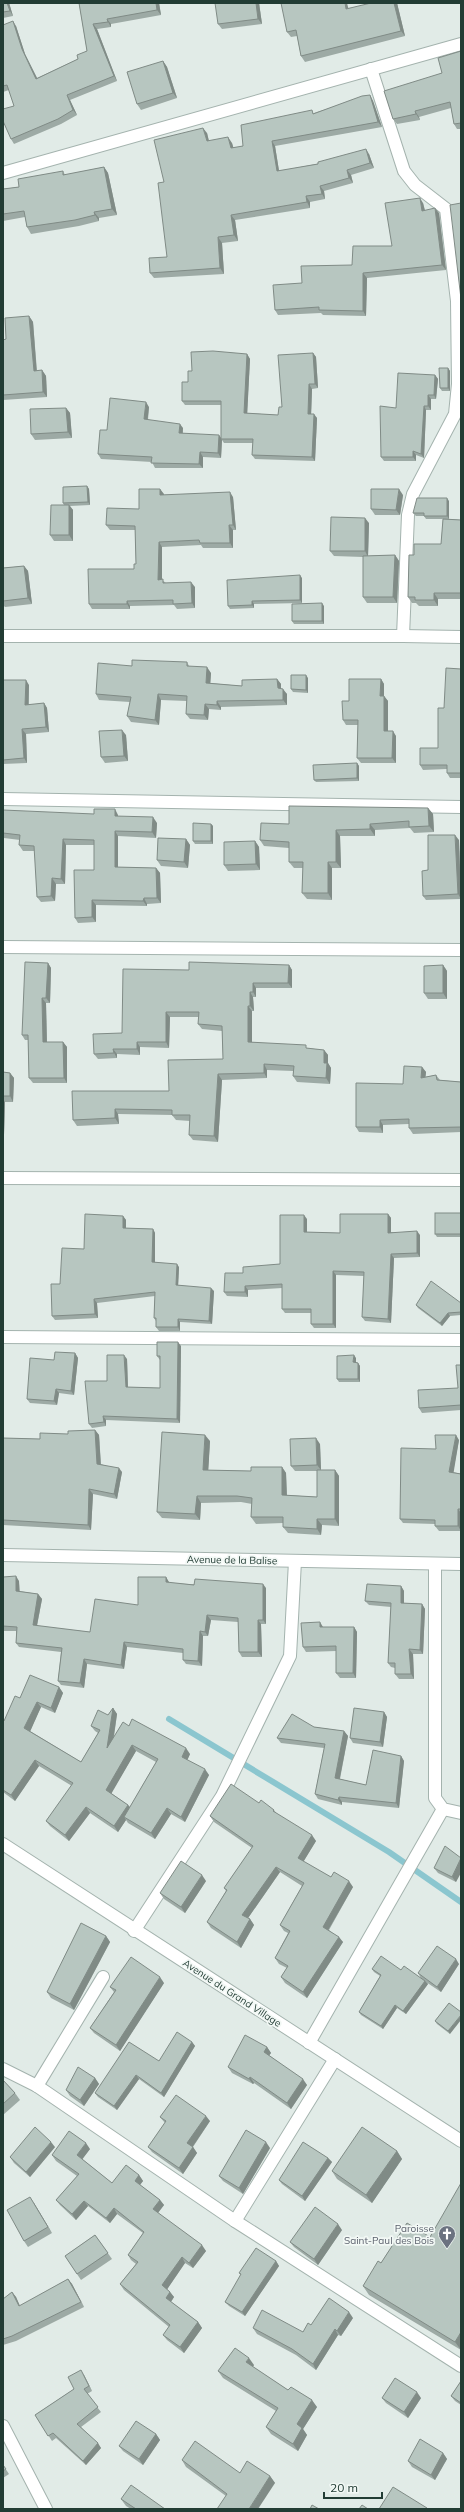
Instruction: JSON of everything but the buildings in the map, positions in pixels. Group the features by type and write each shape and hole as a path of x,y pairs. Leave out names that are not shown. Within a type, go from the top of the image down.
{"street":[{"path":"3,173 461,44"},
{"path":"371,69 404,171 415,185 446,209 457,301 458,384 454,414 413,494 410,508 403,636"},
{"path":"3,636 403,636 461,638"},
{"path":"3,799 461,807"},
{"path":"3,946 461,950"},
{"path":"3,1178 461,1180"},
{"path":"3,1337 461,1340"},
{"name":"Avenue de la Balise","path":"3,1555 461,1564"},
{"path":"134,1931 222,1796 290,1656 295,1561"},
{"path":"435,1564 435,1798 443,1809 461,1813"},
{"path":"309,2043 443,1809"},
{"name":"Avenue du Grand Village","path":"3,1844 134,1931 461,2141"},
{"path":"37,2086 103,1977"},
{"path":"235,2221 335,2059"},
{"path":"3,2069 37,2086 235,2221 461,2366"},
{"path":"3,2426 46,2509"}],"waterway":[{"path":"169,1719 389,1852 461,1902"}],"place":[{"name":"Paroisse Saint-Paul des Bois","path":"447,2249"}]}
